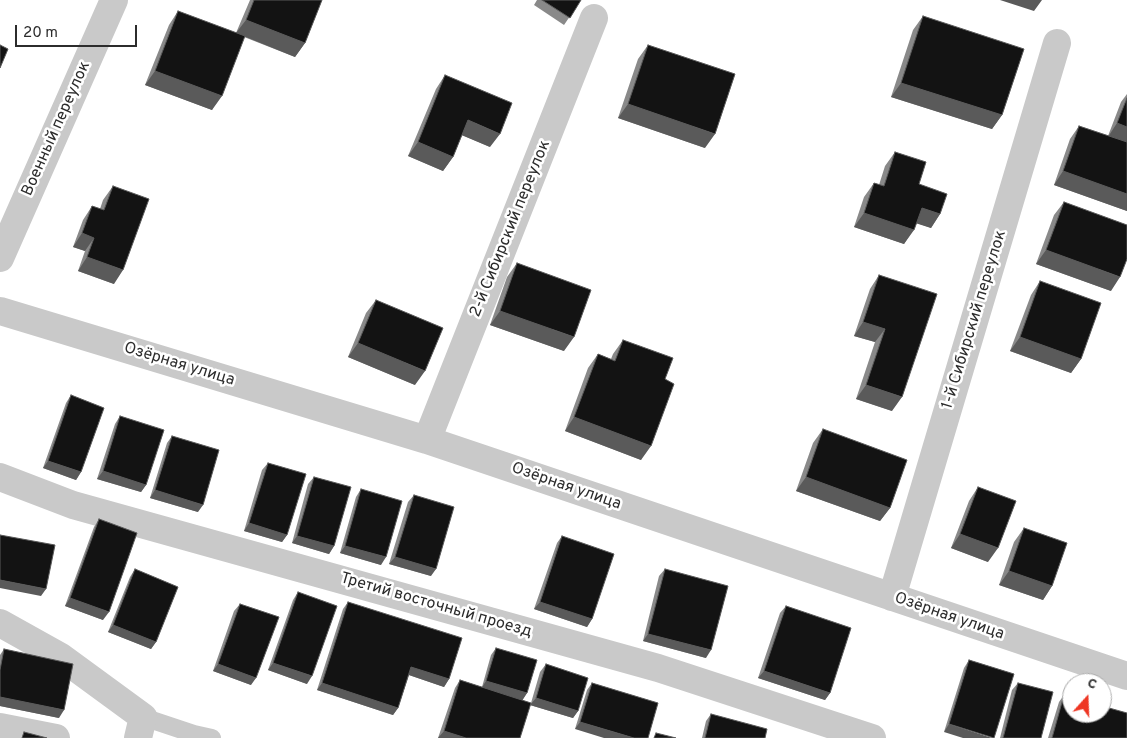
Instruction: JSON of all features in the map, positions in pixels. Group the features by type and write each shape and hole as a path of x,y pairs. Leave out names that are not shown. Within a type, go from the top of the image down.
{"street":[{"name":"Военный переулок","path":"0,258 114,0"},
{"name":"2-й Сибирский переулок","path":"426,440 594,18"},
{"name":"1-й Сибирский переулок","path":"892,598 1057,43"},
{"name":"Озёрная улица","path":"0,311 426,440 1127,676"},
{"name":"Третий восточный проезд","path":"0,477 73,505 658,668 872,738"},
{"path":"0,623 61,657 141,728"},
{"path":"0,726 56,738"}],"lane":[{"path":"141,728 212,738"}],"building":[{"path":"254,0 322,0 305,43 246,20"},
{"path":"542,0 581,0 570,18"},
{"path":"178,11 245,36 222,96 155,71"},
{"path":"923,16 1024,49 1002,115 901,83"},
{"path":"0,45 8,49 0,68"},
{"path":"648,45 735,74 715,134 628,104"},
{"path":"445,75 512,103 500,134 468,120 453,157 418,142"},
{"path":"1127,98 1127,127 1117,123"},
{"path":"1079,126 1127,142 1127,194 1063,171"},
{"path":"895,152 926,162 919,184 947,194 940,214 922,208 914,230 864,213 874,183 884,186"},
{"path":"113,186 149,199 123,270 87,257 94,238 82,233 92,206 104,210"},
{"path":"1064,202 1127,225 1127,259 1120,277 1046,250"},
{"path":"517,263 591,290 574,337 500,311"},
{"path":"879,275 937,294 902,397 866,385 885,329 863,322"},
{"path":"1040,281 1101,303 1081,359 1020,337"},
{"path":"376,300 443,328 425,371 358,343"},
{"path":"623,340 673,358 665,379 674,384 651,446 574,417 598,354 615,361"},
{"path":"71,395 104,408 81,472 48,461"},
{"path":"120,416 164,430 146,485 103,471"},
{"path":"823,429 907,460 890,508 806,477"},
{"path":"172,436 219,450 203,505 155,490"},
{"path":"268,463 306,474 287,535 249,523"},
{"path":"314,477 351,487 334,546 297,536"},
{"path":"978,487 1016,501 998,548 960,534"},
{"path":"361,489 402,501 386,557 345,546"},
{"path":"414,495 454,507 436,569 395,557"},
{"path":"99,519 137,533 109,612 70,598"},
{"path":"1024,528 1067,543 1052,586 1009,571"},
{"path":"0,535 55,545 46,589 0,580"},
{"path":"562,536 614,554 592,619 540,602"},
{"path":"135,569 178,587 156,642 113,625"},
{"path":"665,569 728,586 711,650 648,634"},
{"path":"298,592 337,606 312,676 273,663"},
{"path":"348,602 462,638 449,679 411,667 398,708 322,683"},
{"path":"240,604 279,617 256,678 218,664"},
{"path":"786,606 851,628 830,693 764,671"},
{"path":"496,648 537,660 527,693 486,681"},
{"path":"4,649 73,664 64,710 0,697 0,670"},
{"path":"969,660 1014,674 994,738 949,724"},
{"path":"546,664 588,678 578,711 536,698"},
{"path":"460,680 531,703 520,738 466,738 444,731"},
{"path":"592,683 658,703 648,738 634,738 580,722"},
{"path":"1018,683 1053,692 1041,738 1003,738"},
{"path":"1062,702 1062,723 1112,723 1112,709 1127,713 1127,738 1052,738"},
{"path":"711,714 767,729 765,738 705,738"},
{"path":"24,732 47,738 22,738"},
{"path":"656,733 676,738 654,738"}]}
